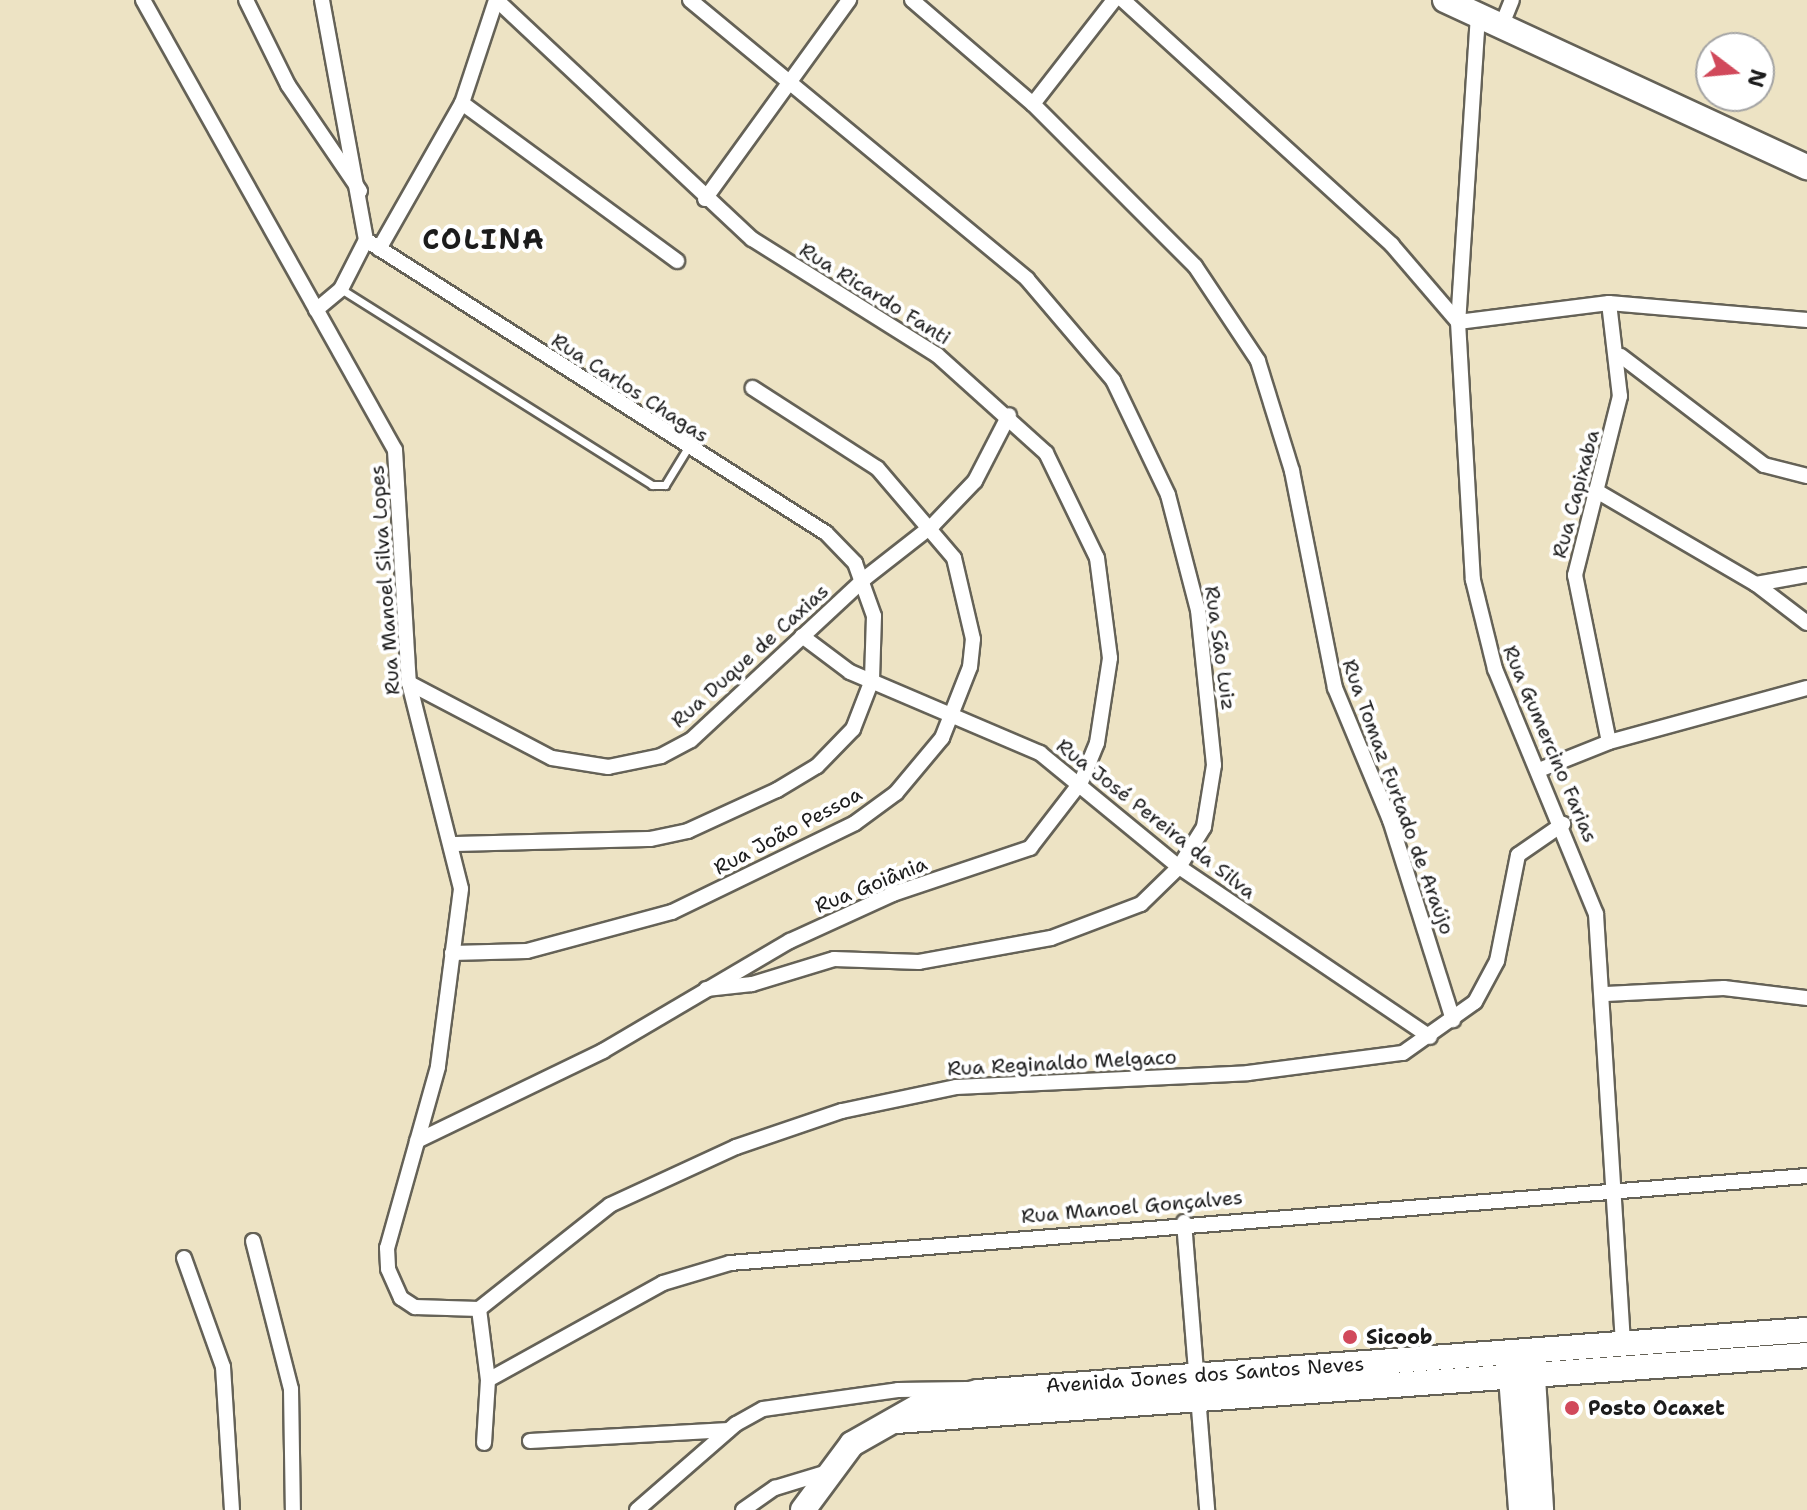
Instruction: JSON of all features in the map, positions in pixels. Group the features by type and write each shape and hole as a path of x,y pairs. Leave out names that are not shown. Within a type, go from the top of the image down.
{"main road":[{"path":"1445,0 1807,167"},
{"name":"Avenida Jones dos Santos Neves","path":"803,1510 824,1473 852,1444 919,1406 978,1392 1807,1330"},
{"path":"1520,1352 1541,1510"},
{"name":"Avenida Jones dos Santos Neves","path":"896,1421 1201,1404 1807,1355"},
{"path":"1521,1510 1522,1376"}],"street":[{"name":"Rua Manoel Silva Lopes","path":"143,0 395,450 409,683 453,844 461,889 438,1067 387,1248 393,1286 415,1307 479,1309"},
{"path":"246,0 288,85 360,192"},
{"path":"322,0 372,244"},
{"path":"316,310 341,289 462,103 497,0"},
{"name":"Rua Ricardo Fanti","path":"497,0 705,199 752,239 937,355 1009,415 1063,475 1097,558 1107,607 1105,705 1081,782"},
{"name":"Rua São Luiz","path":"690,0 785,82 1027,279 1113,380 1143,435 1198,610 1210,711 1211,809 1179,867 1141,904 1051,938 919,962 834,959 752,984 701,990"},
{"path":"705,199 785,82 849,0"},
{"name":"Rua Tomaz Furtado de Araújo","path":"912,0 1033,104 1195,266 1258,361 1292,471 1335,688 1390,820 1453,1020"},
{"path":"1033,104 1114,0"},
{"path":"1123,0 1392,245 1458,322 1609,303 1807,320"},
{"path":"1501,27 1512,0"},
{"name":"Rua Gumercino Farias","path":"1478,15 1458,322 1473,580 1495,669 1563,824 1596,914 1606,994 1612,1188 1625,1368"},
{"path":"462,103 677,261"},
{"name":"Rua Carlos Chagas","path":"372,244 687,449 826,533 864,579"},
{"name":"Rua Capixaba","path":"1609,303 1621,356 1616,426 1600,493 1576,561 1576,599 1609,742"},
{"path":"1621,356 1764,465 1807,476"},
{"name":"Rua João Pessoa","path":"452,953 527,951 594,938 768,868 896,793 927,762 954,712 970,667 971,610 965,583 933,525 877,468 753,388"},
{"name":"Rua Duque de Caxias","path":"409,683 534,753 626,766 691,740 864,579 933,525 975,481 1009,415"},
{"path":"1600,493 1756,584 1807,623"},
{"path":"1756,584 1807,575"},
{"path":"453,844 588,844 688,831 817,766 853,729 872,680 877,637 864,579"},
{"name":"Rua José Pereira da Silva","path":"802,636 837,665 954,712 1040,753 1081,782 1179,867 1430,1037"},
{"path":"1539,770 1609,742 1807,688"},
{"name":"Rua Goiânia","path":"417,1141 589,1058 701,990 893,894 1013,859 1043,836 1081,782"},
{"name":"Rua Reginaldo Melgaco","path":"479,1309 610,1205 736,1147 842,1111 1001,1082 1378,1060 1430,1037 1453,1020 1491,976 1523,847 1563,824"},
{"path":"1606,994 1724,988 1807,998"},
{"name":"Rua Manoel Gonçalves","path":"488,1380 663,1283 730,1263 1184,1222 1807,1176"},
{"path":"1184,1222 1199,1375 1207,1510"},
{"path":"253,1241 291,1389 293,1510"},
{"path":"184,1258 223,1367 232,1510"},
{"path":"479,1309 488,1380 484,1443"},
{"path":"637,1510 729,1430 763,1409 937,1387 978,1392 983,1418"},
{"path":"530,1441 729,1430"},
{"path":"743,1510 775,1488 824,1473"}],"lane":[{"path":"341,289 652,485 665,485 687,449"}],"place":[{"name":"Sicoob","path":"1350,1337"},
{"name":"Posto Ocaxet","path":"1572,1408"}],"district":[{"name":"COLINA","path":"484,239"}]}
